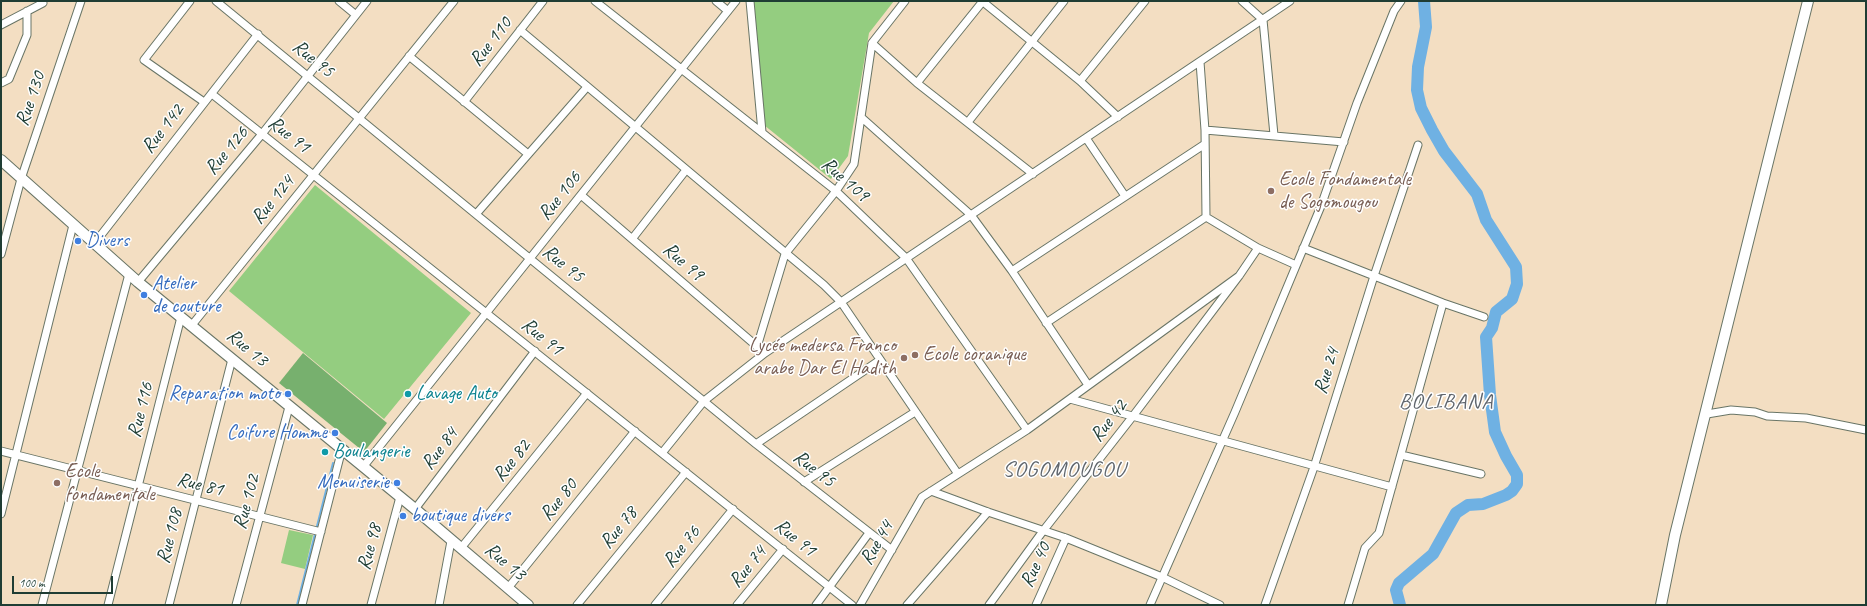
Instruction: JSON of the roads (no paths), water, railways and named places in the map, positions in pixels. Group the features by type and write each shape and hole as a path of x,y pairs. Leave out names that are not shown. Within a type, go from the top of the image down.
{"street":[{"name":"Rue 130","path":"1,254 21,179 81,1"},
{"path":"190,1 144,60 204,102"},
{"name":"Rue 95","path":"216,1 756,444 892,550"},
{"path":"339,1 356,15"},
{"name":"Rue 126","path":"138,282 262,134 367,1"},
{"name":"Rue 124","path":"192,325 454,1"},
{"name":"Rue 110","path":"464,102 543,1"},
{"name":"Rue 109","path":"595,1 836,190 906,258 1027,430"},
{"path":"716,1 728,11"},
{"name":"Rue 106","path":"363,467 736,1"},
{"path":"750,1 762,132"},
{"path":"757,346 785,254 836,190 854,164 872,43 905,1"},
{"path":"917,83 983,1 1080,81 1118,117"},
{"path":"968,122 1064,1"},
{"path":"1080,81 1145,1"},
{"path":"1242,1 1262,20 1274,135"},
{"path":"662,453 704,401 765,354 1290,1"},
{"path":"1150,605 1222,441 1321,206 1357,103 1394,11 1401,1"},
{"path":"1661,605 1675,535 1808,1"},
{"path":"1,25 43,3"},
{"path":"1,83 9,79 27,35 27,11"},
{"path":"520,30 841,302 958,474"},
{"name":"Rue 142","path":"94,244 258,34"},
{"path":"872,43 917,83 1033,174"},
{"path":"409,56 528,154"},
{"path":"1200,62 1205,144 1206,217"},
{"path":"476,213 587,87"},
{"name":"Rue 91","path":"212,94 852,605"},
{"path":"862,117 971,215 1012,271 1088,385"},
{"path":"1204,130 1344,142"},
{"path":"1086,138 1125,196"},
{"path":"1012,271 1205,144"},
{"name":"Rue 24","path":"1265,605 1314,467 1374,276 1418,145"},
{"name":"Rue 13","path":"1,160 138,282 415,509 526,605"},
{"path":"632,239 686,170"},
{"name":"Rue 99","path":"581,195 765,354"},
{"path":"1206,217 1258,248 1296,265"},
{"path":"1046,323 1206,217"},
{"path":"1,514 73,225"},
{"name":"Rue 42","path":"989,605 1043,531 1133,416 1239,276 1258,248"},
{"path":"1303,248 1443,303 1484,317"},
{"path":"42,605 129,274"},
{"name":"Rue 42","path":"922,497 1027,430 1239,276"},
{"path":"1348,605 1366,548 1379,533 1443,303"},
{"name":"Rue 116","path":"108,605 181,317"},
{"name":"Rue 84","path":"415,509 535,351"},
{"name":"Rue 108","path":"169,605 232,359"},
{"path":"756,444 880,360"},
{"name":"Rue 82","path":"461,548 587,393"},
{"path":"1070,399 1314,467 1392,487"},
{"name":"Rue 102","path":"236,605 289,407"},
{"path":"1706,414 1731,410 1756,412 1767,416 1806,418 1866,430"},
{"path":"804,482 916,412"},
{"name":"Rue 80","path":"508,588 635,431"},
{"path":"302,605 342,449"},
{"name":"Rue 81","path":"1,451 320,532"},
{"path":"1401,455 1481,474"},
{"name":"Rue 78","path":"577,605 686,472"},
{"path":"932,491 988,512 1066,538 1162,577 1220,605"},
{"name":"Rue 98","path":"371,605 400,497"},
{"name":"Rue 44","path":"860,605 922,497"},
{"name":"Rue 76","path":"655,605 733,509"},
{"path":"907,605 988,512"},
{"path":"816,605 869,533"},
{"name":"Rue 40","path":"1036,605 1066,538"},
{"path":"439,605 451,541"},
{"name":"Rue 74","path":"737,605 783,549"}],"waterway":[{"path":"1400,605 1396,590 1399,583 1433,554 1456,513 1468,505 1483,504 1506,495 1512,491 1517,484 1517,475 1495,432 1490,395 1486,337 1492,328 1496,312 1512,299 1517,284 1516,267 1486,220 1477,194 1444,151 1421,108 1417,90 1418,67 1426,27 1424,1"},
{"path":"297,605 333,463"}],"place":[{"name":"Ecole Fondamentale de Sogomougou","path":"1271,191"},
{"name":"Divers","path":"78,241"},
{"name":"Atelier de couture","path":"144,295"},
{"name":"Ecole coranique","path":"915,355"},
{"name":"Lycée medersa Franco arabe Dar El Hadith","path":"904,358"},
{"name":"Reparation moto","path":"288,394"},
{"name":"Lavage Auto","path":"408,394"},
{"name":"Coifure Homme","path":"335,433"},
{"name":"Boulangerie","path":"325,452"},
{"name":"Ecole fondamentale","path":"57,483"},
{"name":"Menuiserie","path":"397,483"},
{"name":"boutique divers","path":"403,516"}],"district":[{"name":"BOLIBANA","path":"1446,402"},
{"name":"SOGOMOUGOU","path":"1064,470"}]}
